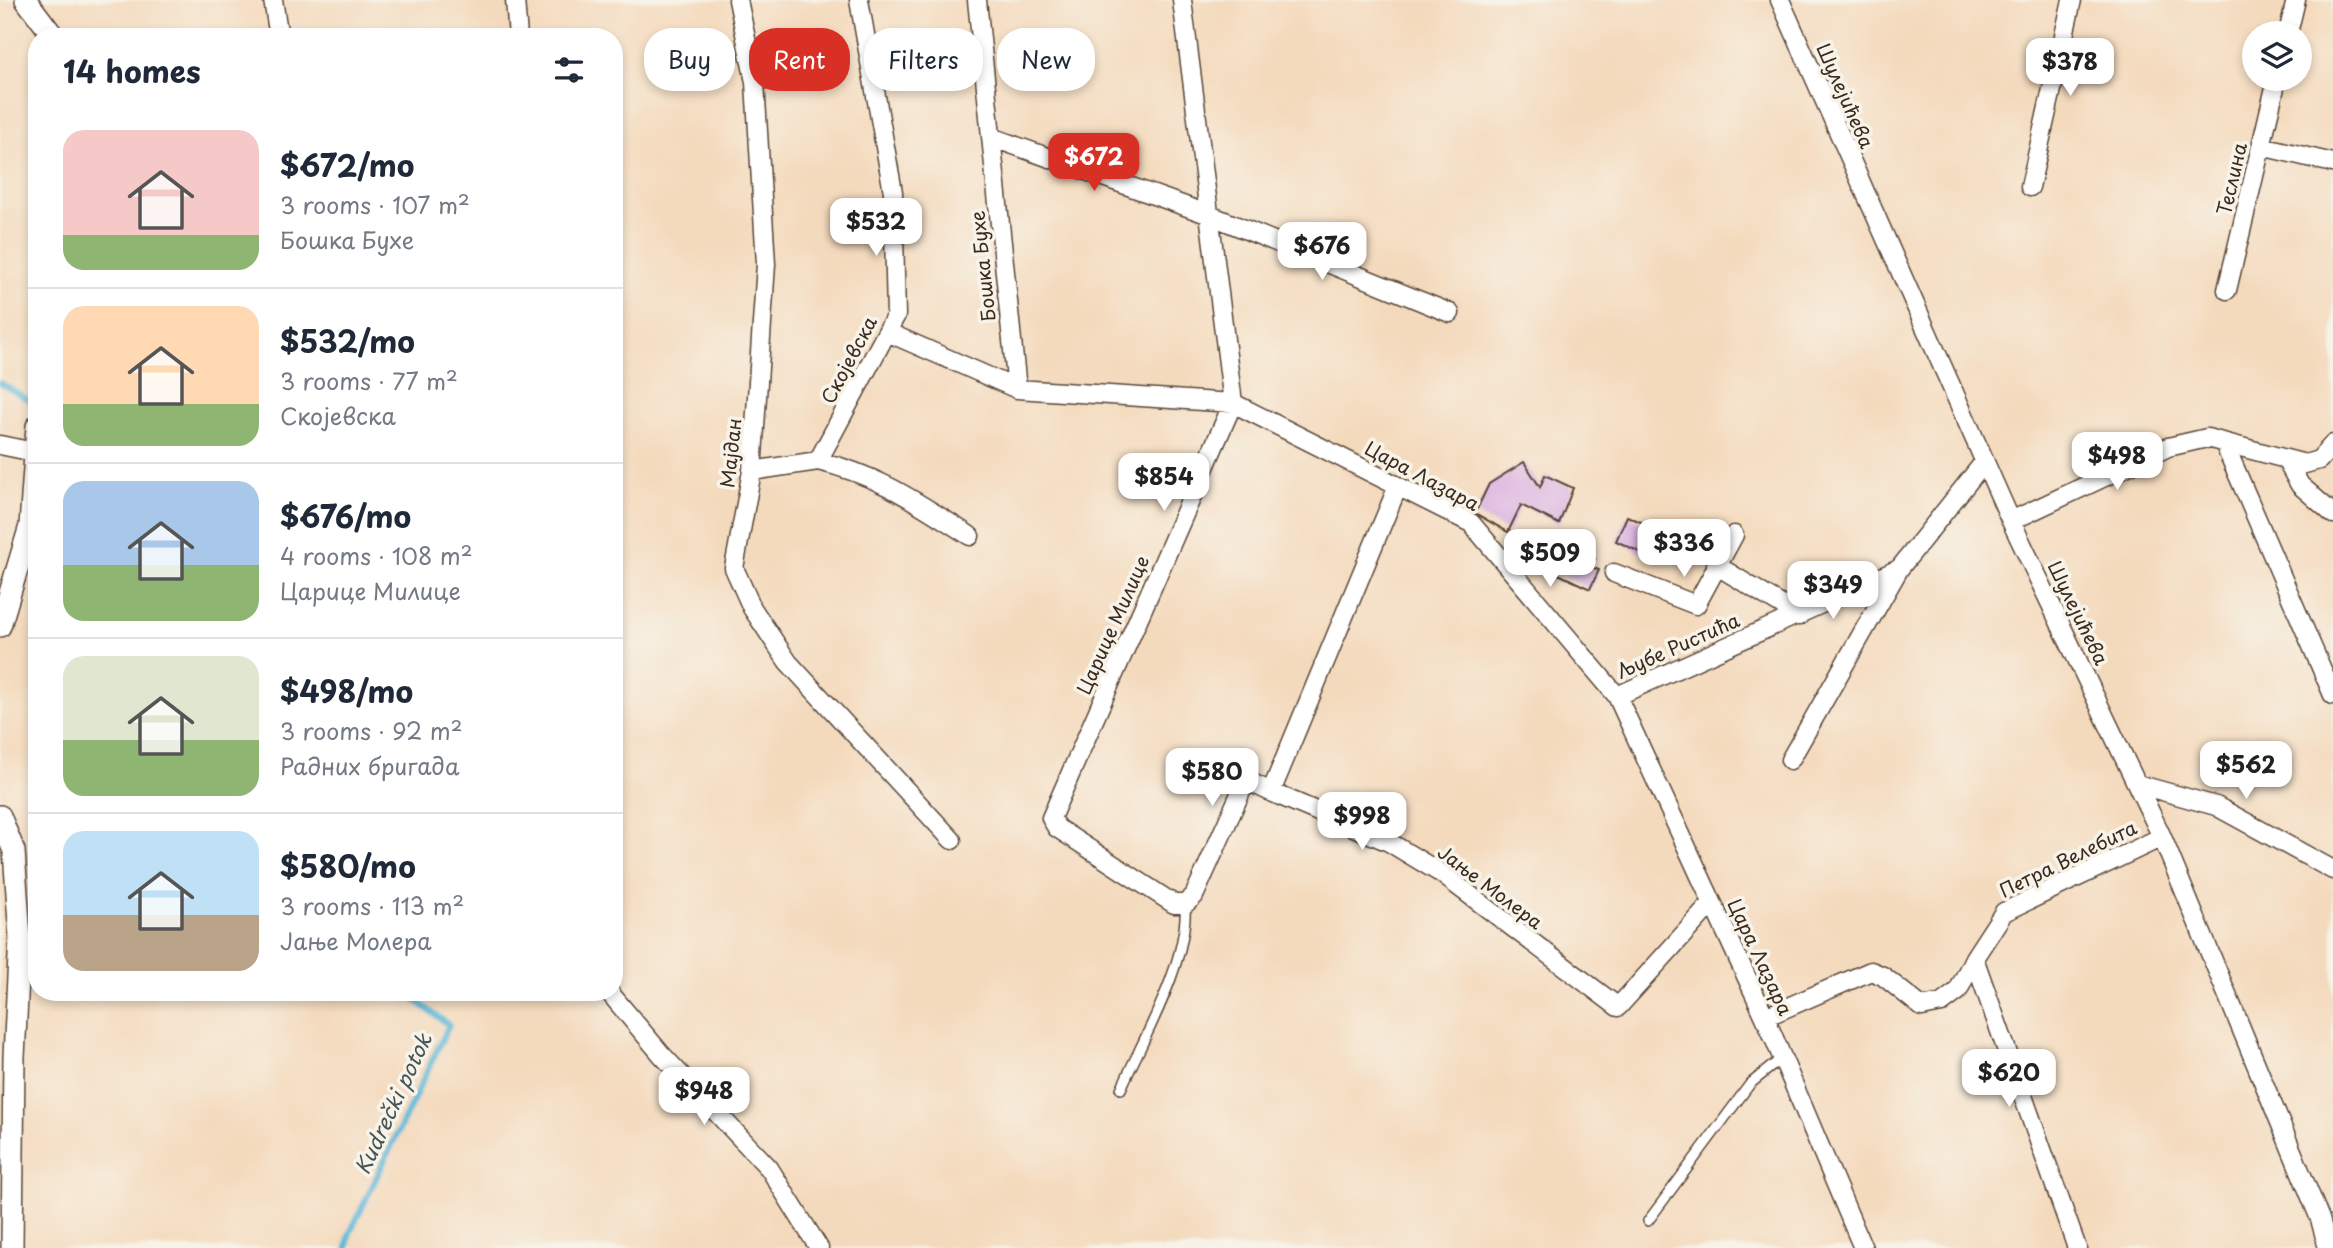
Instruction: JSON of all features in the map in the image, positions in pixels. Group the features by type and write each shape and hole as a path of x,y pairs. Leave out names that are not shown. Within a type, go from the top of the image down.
{"street":[{"path":"26,0 47,28"},
{"path":"273,0 278,28"},
{"path":"515,0 517,28"},
{"name":"Мајдан","path":"738,0 755,82 766,264 752,471 734,568 752,608 788,662 950,838"},
{"name":"Скојевска","path":"818,461 897,315 893,192 859,0"},
{"name":"Бошка Бухе","path":"977,0 1017,389"},
{"path":"1182,0 1233,403"},
{"name":"Шулејићева","path":"1780,0 2011,521 2162,837 2320,1219 2328,1248"},
{"path":"2030,187 2072,0"},
{"path":"2291,21 2296,0"},
{"name":"Теслина","path":"2227,290 2274,91"},
{"path":"991,137 1210,215 1450,313"},
{"path":"2261,146 2333,163"},
{"name":"Цара Лазара","path":"887,332 1017,389 1233,403 1471,523 1617,696 1765,1017 1863,1248"},
{"name":"Царице Милице","path":"1185,904 1174,904 1057,828 1051,818 1233,403"},
{"path":"2011,521 2168,447 2191,439 2207,438 2305,464 2319,460 2333,444"},
{"path":"2224,443 2333,695"},
{"path":"0,445 28,451"},
{"path":"2286,460 2300,485 2333,514"},
{"path":"752,471 818,461 856,470 897,490 970,536"},
{"name":"Љубе Ристића","path":"1617,696 1899,569 1984,461"},
{"path":"1185,904 1194,896 1244,785 1252,783 1271,792 1398,486"},
{"path":"0,626 28,533"},
{"path":"1615,573 1696,605 1734,536"},
{"path":"1716,565 1799,616"},
{"path":"1790,760 1899,569"},
{"path":"2137,784 2216,806 2333,870"},
{"name":"Јање Молера","path":"1271,792 1389,842 1442,874 1618,1007 1712,903"},
{"path":"0,816 14,851 20,937 7,1060 12,1248"},
{"name":"Петра Велебита","path":"1765,1017 1871,971 1883,976 1922,1007 1942,1003 1958,991 1973,958 2004,912 2162,837"},
{"path":"1973,958 2077,1248"},
{"path":"617,1001 662,1055 769,1168 819,1248"}],"lane":[{"path":"1121,1089 1179,958 1186,926 1185,904"},
{"path":"1648,1222 1750,1084 1782,1058"}],"building":[{"path":"1524,462 1540,487 1545,475 1573,488 1559,524 1521,505 1508,532 1475,513 1489,484"},
{"path":"1627,516 1655,528 1644,554 1616,541"},
{"path":"1568,546 1595,559 1591,567 1599,570 1590,589 1556,573"}],"waterway":[{"name":"Kudrečki potok","path":"0,383 28,400"},
{"name":"Kudrečki potok","path":"347,1248 349,1235 449,1025 416,1001"}]}
